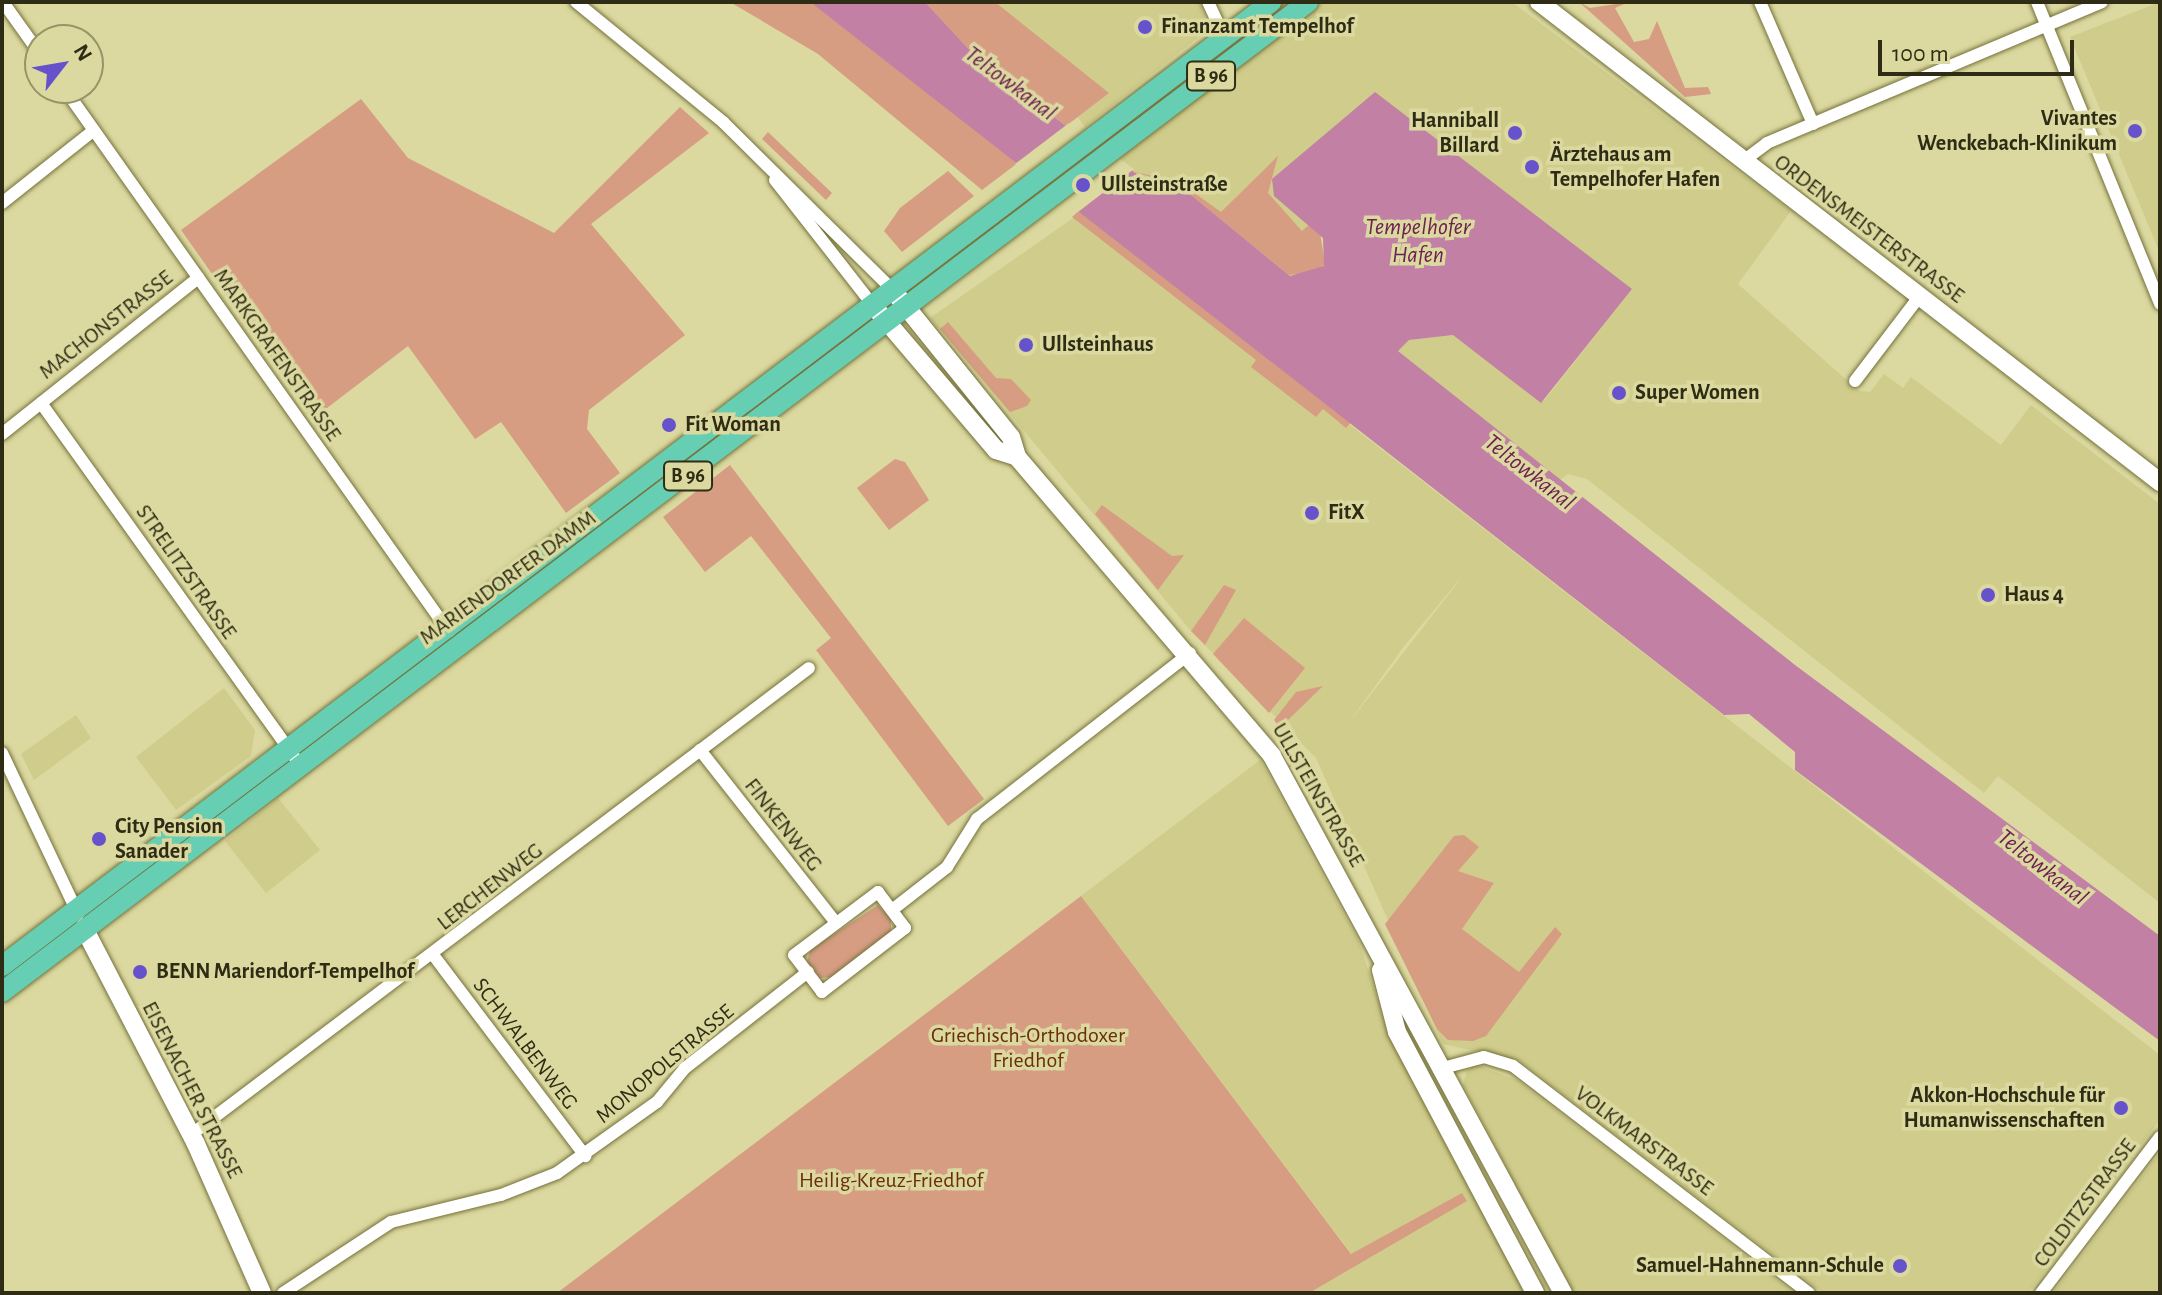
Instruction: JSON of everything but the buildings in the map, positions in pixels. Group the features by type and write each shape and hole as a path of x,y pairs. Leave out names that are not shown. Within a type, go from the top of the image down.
{"main road":[{"name":"B 96","path":"1224,36 1271,2"},
{"name":"MARIENDORFER DAMM","path":"2,992 80,919 294,757 458,645 907,309 1308,2"},
{"name":"MARIENDORFER DAMM","path":"294,757 446,627 1224,36"},
{"name":"MARIENDORFER DAMM","path":"2,966 80,919"}],"street":[{"path":"3,2 24,32"},
{"name":"ULLSTEINSTRASSE","path":"576,2 723,122 891,288 1011,437 1017,457 1190,653 1277,764 1563,1293"},
{"path":"1208,2 1224,36"},
{"path":"1760,2 1813,124"},
{"path":"2037,2 2160,304"},
{"path":"1742,162 1813,124 2102,2"},
{"name":"ORDENSMEISTERSTRASSE","path":"1541,5 2160,482"},
{"name":"MARKGRAFENSTRASSE","path":"75,104 458,645"},
{"path":"2,203 94,130"},
{"name":"ULLSTEINSTRASSE","path":"766,167 871,303 996,450 1017,457"},
{"name":"MACHONSTRASSE","path":"2,434 198,278"},
{"path":"1855,381 1919,297"},
{"name":"STRELITZSTRASSE","path":"41,403 294,757"},
{"path":"892,910 947,867 977,819 1190,653"},
{"name":"LERCHENWEG","path":"192,1134 434,956 809,668"},
{"name":"FINKENWEG","path":"700,750 836,923"},
{"path":"2,753 80,919"},
{"path":"878,892 892,910 905,928 822,992 794,955 878,892"},
{"name":"EISENACHER STRASSE","path":"80,919 192,1134 262,1293"},
{"name":"ULLSTEINSTRASSE","path":"1376,948 1397,1032 1535,1293"},
{"name":"SCHWALBENWEG","path":"434,956 585,1156"},
{"name":"MONOPOLSTRASSE","path":"283,1293 391,1222 528,1187 585,1156 808,972"},
{"name":"VOLKMARSTRASSE","path":"1443,1068 1484,1057 1513,1066 1809,1293"},
{"path":"1420,1080 1443,1068"},
{"name":"COLDITZSTRASSE","path":"2041,1293 2160,1137"},
{"path":"1493,1217 1515,1205"}],"shaded area":[{"path":"995,2 1199,2 1209,29 1085,127"},
{"path":"1323,2 1512,2 1791,211 1738,284 1859,391 1870,392 1884,374 1903,388 1911,377 2001,445 2031,405 2160,504 2160,903 1998,776 1984,793 1587,479 1568,474 1560,480 1398,351 1409,340 1453,335 1544,401 1632,289 1364,101 1307,220 1320,232 1290,276 1115,160"},
{"name":"Vivantes Wenckebach-Klinikum","path":"2160,2 2160,253 2070,37"},
{"path":"1079,214 2160,1055 2160,1120 2028,1293 1823,1293 1520,1061 1443,1044 1316,758 1191,631 930,318","holes":["1459,581 1344,729 1405,645"]},
{"path":"224,688 255,730 251,756 176,810 136,757"},
{"path":"76,715 91,738 34,780 21,754"},
{"path":"1260,760 1359,942 1389,1034 1525,1293 1309,1293 1357,1261 1081,896"},
{"path":"278,798 320,850 266,893 225,841"},
{"path":"1477,1065 1517,1080 1794,1293 1573,1293 1463,1085 1467,1070"},
{"path":"2160,1153 2160,1293 2053,1293"}],"green space":[{"path":"730,2 810,2 1019,162 982,190 818,54"},
{"path":"925,2 995,2 1109,93 1066,126 977,58"},
{"path":"1280,2 1292,2 1107,143 1100,138"},
{"path":"1579,2 1590,8 1629,2 1615,8 1634,42 1649,39 1657,21 1685,88 1708,87 1711,94 1685,97"},
{"path":"361,99 408,158 554,233 680,107 709,133 591,224 685,335 589,410 587,429 620,473 566,513 501,422 475,439 408,346 314,418 181,230"},
{"path":"768,132 832,193 826,200 762,139"},
{"path":"1278,156 1268,193 1302,231 1310,224 1320,232 1325,264 1317,272 1289,275 1180,186 1131,171 1179,182 1221,212"},
{"path":"948,171 974,196 902,252 884,231 900,208"},
{"path":"1081,209 1351,422 1346,428 1323,409 1316,417 1251,367 1256,360 1072,217"},
{"path":"948,322 996,378 1011,379 1031,400 1027,406 1010,412 940,329"},
{"path":"858,323 864,330 469,621"},
{"path":"895,459 905,462 929,500 889,530 857,488"},
{"path":"730,465 984,799 948,826 816,650 831,638 751,536 705,572 663,517"},
{"path":"1102,505 1172,556 1184,555 1158,590 1095,514"},
{"path":"1224,585 1236,590 1205,645 1191,631"},
{"path":"1244,618 1305,668 1269,713 1213,654"},
{"path":"1323,686 1280,728 1274,720 1296,692"},
{"path":"1464,835 1479,847 1458,871 1494,883 1462,929 1519,972 1555,927 1562,934 1486,1036 1473,1041 1448,1040 1437,1029 1385,924 1454,836"},
{"path":"1081,896 1351,1254 1462,1193 1467,1201 1309,1293 557,1293"},
{"path":"878,905 891,919 891,932 832,977 820,978 807,962 810,950"}],"water":[{"path":"810,2 925,2 977,58 1066,126 1144,179 1180,186 1290,276 1324,266 1323,238 1274,196 1272,179 1375,92 1632,289 1541,403 1453,335 1409,340 1398,351 1795,665 2160,936 2160,1041 1795,770 1795,752 1749,714 1724,715"}],"pier":[{"path":"1069,123 1134,169 1078,212 1015,164"}],"place":[{"name":"Finanzamt Tempelhof","path":"1145,27"},
{"name":"Vivantes Wenckebach-Klinikum","path":"2135,131"},
{"name":"Hanniball Billard","path":"1515,133"},
{"name":"Ärztehaus am Tempelhofer Hafen","path":"1532,167"},
{"name":"Ullsteinstraße","path":"1083,185"},
{"name":"Ullsteinhaus","path":"1026,345"},
{"name":"Super Women","path":"1619,393"},
{"name":"Fit Woman","path":"669,425"},
{"name":"FitX","path":"1312,513"},
{"name":"Haus 4","path":"1988,595"},
{"name":"City Pension Sanader","path":"99,839"},
{"name":"BENN Mariendorf-Tempelhof","path":"140,972"},
{"name":"Akkon-Hochschule für Humanwissenschaften","path":"2121,1108"},
{"name":"Samuel-Hahnemann-Schule","path":"1900,1266"}],"water label":[{"name":"Teltowkanal","path":"1010,84"},
{"name":"Tempelhofer Hafen","path":"1418,242"},
{"name":"Teltowkanal","path":"1529,473"},
{"name":"Teltowkanal","path":"2042,868"}],"park label":[{"name":"Griechisch-Orthodoxer Friedhof","path":"1028,1048"},
{"name":"Heilig-Kreuz-Friedhof","path":"891,1181"}]}
